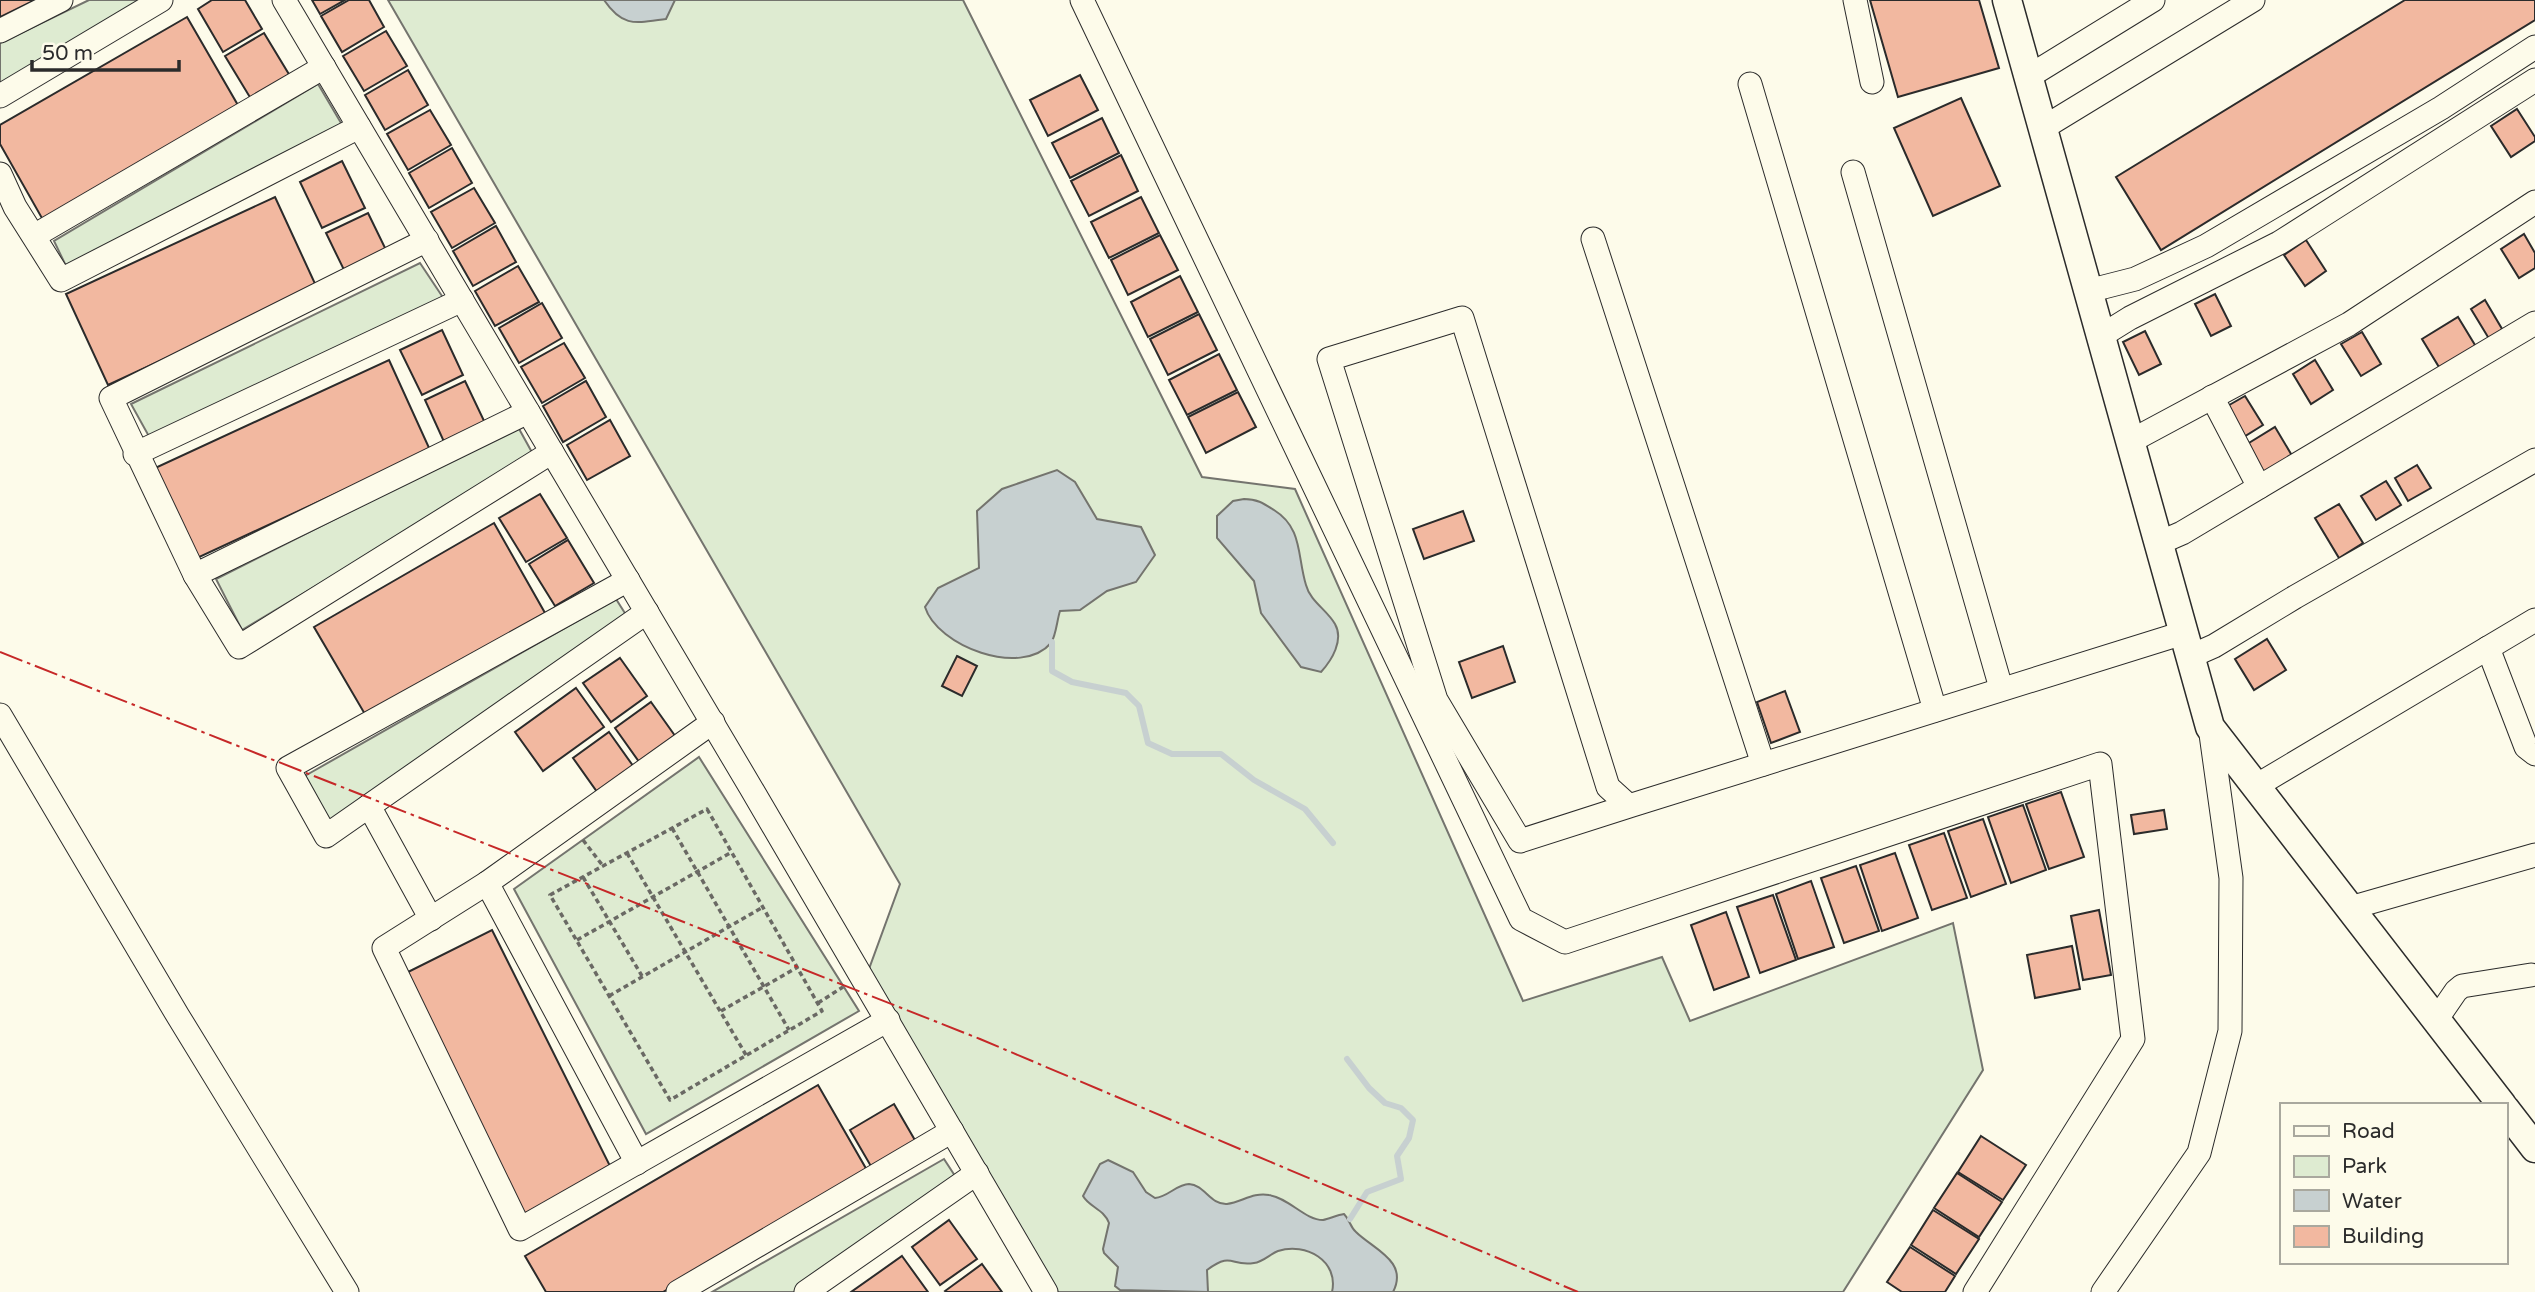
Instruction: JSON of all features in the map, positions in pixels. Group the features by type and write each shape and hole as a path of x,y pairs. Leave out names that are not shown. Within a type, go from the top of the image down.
{"main road":[{"path":"2007,0 2210,727 2500,1103"},
{"path":"2507,1113 2535,1148"}],"street":[{"path":"0,31 61,0"},
{"path":"0,96 161,0"},
{"path":"284,0 888,1020 1041,1290"},
{"path":"1082,0 1521,919 1565,942 2100,764 2133,1039 1975,1292"},
{"path":"1855,0 1872,82"},
{"path":"2028,77 2153,0"},
{"path":"2043,128 2253,0"},
{"path":"2088,291 2135,279 2206,246 2441,108 2535,47"},
{"path":"34,236 324,67"},
{"path":"2101,336 2130,318 2279,243 2535,80"},
{"path":"1750,84 1934,710"},
{"path":"0,174 15,207 61,281 359,127"},
{"path":"1853,172 2001,688"},
{"path":"2131,442 2349,324 2535,202"},
{"path":"1592,239 1763,764"},
{"path":"427,240 111,398 135,454 195,575 239,647 552,452"},
{"path":"135,454 462,300"},
{"path":"1629,806 1608,787 1462,317 1329,359 1436,700 1520,841 2001,688 2186,645 2214,646 2535,460"},
{"path":"2159,543 2182,533 2535,323"},
{"path":"2212,397 2259,487"},
{"path":"195,575 528,412"},
{"path":"628,580 288,768 327,836 647,612"},
{"path":"2256,786 2535,620"},
{"path":"2488,648 2526,747 2535,754"},
{"path":"0,715 178,1016 347,1292"},
{"path":"713,722 487,883 384,948 520,1229 888,1020"},
{"path":"2103,1292 2199,1153 2230,1031 2231,877 2210,727"},
{"path":"369,806 431,919"},
{"path":"2350,908 2535,855"},
{"path":"487,883 637,1163"},
{"path":"2436,1020 2462,986 2531,975"},
{"path":"678,1292 952,1131"},
{"path":"806,1292 977,1173"}],"path":[{"path":"707,809 822,1011 670,1100 550,895 627,853 707,809"},
{"path":"571,824 603,866"},
{"path":"672,828 789,1030"},
{"path":"577,940 732,852"},
{"path":"627,853 746,1055"},
{"path":"583,877 642,976"},
{"path":"609,996 763,907"},
{"path":"721,1012 798,967"},
{"path":"818,1003 861,974"}],"green space":[{"path":"89,0 153,0 0,91 0,43"},
{"path":"388,0 963,0 1202,477 1295,489 1523,1001 1662,957 1690,1021 1953,923 1983,1070 1843,1292 1058,1292 869,969 900,884"},
{"path":"318,84 344,128 67,268 54,241"},
{"path":"420,263 444,299 151,440 131,404"},
{"path":"518,427 534,456 242,630 216,579"},
{"path":"616,599 628,618 330,823 303,777"},
{"path":"699,757 859,1011 646,1134 514,889"},
{"path":"944,1159 957,1179 794,1292 712,1292"}],"water":[{"path":"604,0 675,0 666,19 631,22 617,15"},
{"path":"1057,470 1075,482 1097,519 1141,527 1155,555 1136,582 1107,591 1080,610 1060,611 1053,640 1037,653 1020,658 1001,657 962,645 933,621 925,607 938,588 979,568 977,511 1002,489"},
{"path":"1244,499 1266,505 1290,525 1298,543 1308,591 1335,624 1337,643 1333,656 1321,672 1301,667 1261,613 1254,581 1217,538 1217,516 1233,501"},
{"path":"1108,1160 1133,1172 1146,1192 1155,1198 1189,1184 1195,1185 1221,1203 1232,1203 1263,1194 1283,1200 1316,1219 1323,1220 1344,1214 1354,1230 1393,1264 1397,1281 1393,1292 1332,1292 1333,1281 1325,1263 1318,1256 1299,1249 1278,1251 1257,1262 1246,1264 1222,1261 1207,1270 1208,1292 1120,1290 1115,1286 1118,1267 1103,1249 1109,1223 1104,1214 1083,1196 1100,1164"}],"building":[{"path":"0,0 35,0 0,17"},
{"path":"212,0 245,0 262,29 223,52 198,9"},
{"path":"312,0 345,0 320,14"},
{"path":"349,0 369,0 384,27 342,52 321,16"},
{"path":"1870,0 1979,0 1999,68 1898,97"},
{"path":"2405,0 2535,0 2535,20 2161,250 2116,177"},
{"path":"187,17 239,107 43,220 0,144 0,125"},
{"path":"386,31 407,66 364,91 343,56"},
{"path":"264,33 290,76 251,99 225,56"},
{"path":"408,70 428,105 385,130 365,95"},
{"path":"1080,75 1098,110 1048,136 1030,100"},
{"path":"1961,98 2000,186 1933,216 1894,128"},
{"path":"2517,109 2535,141 2511,157 2491,126"},
{"path":"430,110 451,145 408,170 387,134"},
{"path":"1102,118 1119,153 1070,178 1052,143"},
{"path":"452,148 472,183 429,208 409,173"},
{"path":"1121,155 1138,191 1089,216 1071,181"},
{"path":"342,161 365,208 322,228 300,182"},
{"path":"474,188 495,223 452,248 431,212"},
{"path":"275,197 317,288 108,385 66,294"},
{"path":"1141,197 1159,233 1109,258 1091,222"},
{"path":"368,213 388,254 346,274 326,233"},
{"path":"496,226 516,262 473,286 453,251"},
{"path":"2524,234 2535,253 2535,268 2519,278 2501,249"},
{"path":"1160,235 1178,270 1128,295 1111,260"},
{"path":"2306,240 2326,271 2305,286 2284,255"},
{"path":"518,266 539,302 495,326 475,291"},
{"path":"1180,276 1198,312 1148,337 1131,302"},
{"path":"2215,294 2231,326 2211,336 2195,304"},
{"path":"2485,300 2505,334 2491,342 2471,309"},
{"path":"542,303 562,338 519,363 499,328"},
{"path":"1199,314 1217,350 1168,375 1150,339"},
{"path":"2458,317 2478,350 2442,372 2422,339"},
{"path":"442,330 463,375 422,395 400,350"},
{"path":"2145,331 2161,364 2139,375 2123,342"},
{"path":"2362,332 2381,364 2361,376 2341,344"},
{"path":"564,343 585,378 542,403 521,367"},
{"path":"1219,354 1237,390 1187,415 1169,380"},
{"path":"389,360 430,450 195,559 153,469"},
{"path":"2315,360 2333,390 2311,404 2293,374"},
{"path":"465,381 486,425 445,444 425,400"},
{"path":"586,381 606,417 563,442 543,406"},
{"path":"1238,392 1256,427 1206,453 1188,417"},
{"path":"2245,396 2263,425 2242,438 2224,408"},
{"path":"610,420 630,456 587,480 567,445"},
{"path":"2275,427 2294,459 2264,478 2244,446"},
{"path":"2417,465 2431,488 2408,501 2395,478"},
{"path":"2386,481 2401,505 2376,520 2361,496"},
{"path":"540,494 567,538 526,562 499,518"},
{"path":"2339,504 2363,543 2339,558 2315,518"},
{"path":"1463,511 1474,541 1424,559 1413,529"},
{"path":"494,523 545,613 366,716 314,627"},
{"path":"568,540 594,583 555,606 529,564"},
{"path":"2267,639 2286,670 2254,690 2235,659"},
{"path":"1503,646 1515,682 1472,698 1459,662"},
{"path":"957,656 977,666 962,696 942,686"},
{"path":"620,658 647,696 611,722 583,683"},
{"path":"576,688 604,727 543,771 515,732"},
{"path":"1785,691 1800,732 1771,743 1757,702"},
{"path":"651,702 678,740 642,766 615,728"},
{"path":"609,732 636,770 600,796 573,758"},
{"path":"2061,792 2084,857 2049,869 2026,804"},
{"path":"2023,805 2046,870 2011,883 1988,817"},
{"path":"2164,810 2167,829 2134,834 2131,815"},
{"path":"1983,819 2006,884 1971,897 1948,831"},
{"path":"1944,833 1967,898 1932,910 1909,845"},
{"path":"1895,853 1918,918 1882,931 1860,865"},
{"path":"1856,866 1879,931 1844,943 1821,878"},
{"path":"1811,881 1834,947 1798,959 1776,894"},
{"path":"1773,895 1796,960 1760,973 1737,907"},
{"path":"2099,910 2111,975 2083,980 2071,916"},
{"path":"1726,912 1749,977 1714,990 1691,925"},
{"path":"492,930 612,1170 524,1214 404,974"},
{"path":"2072,946 2080,989 2035,998 2027,955"},
{"path":"818,1085 868,1172 663,1292 546,1292 525,1256"},
{"path":"894,1104 916,1142 872,1168 850,1130"},
{"path":"1981,1136 2026,1165 2003,1200 1958,1172"},
{"path":"1957,1173 2002,1202 1979,1237 1934,1208"},
{"path":"1933,1210 1979,1239 1956,1274 1911,1245"},
{"path":"949,1220 977,1259 940,1285 912,1247"},
{"path":"1910,1247 1955,1276 1945,1292 1902,1292 1887,1282"},
{"path":"902,1256 928,1292 851,1292"},
{"path":"982,1264 1002,1292 945,1291"}],"waterway":[{"path":"1052,642 1052,671 1072,682 1126,693 1139,706 1148,743 1172,754 1221,754 1254,780 1305,809 1333,843"},
{"path":"1347,1059 1369,1088 1385,1103 1401,1108 1413,1120 1409,1138 1397,1156 1401,1179 1367,1192 1350,1219"}],"power":[{"path":"0,652 980,1039 1578,1292"}]}
